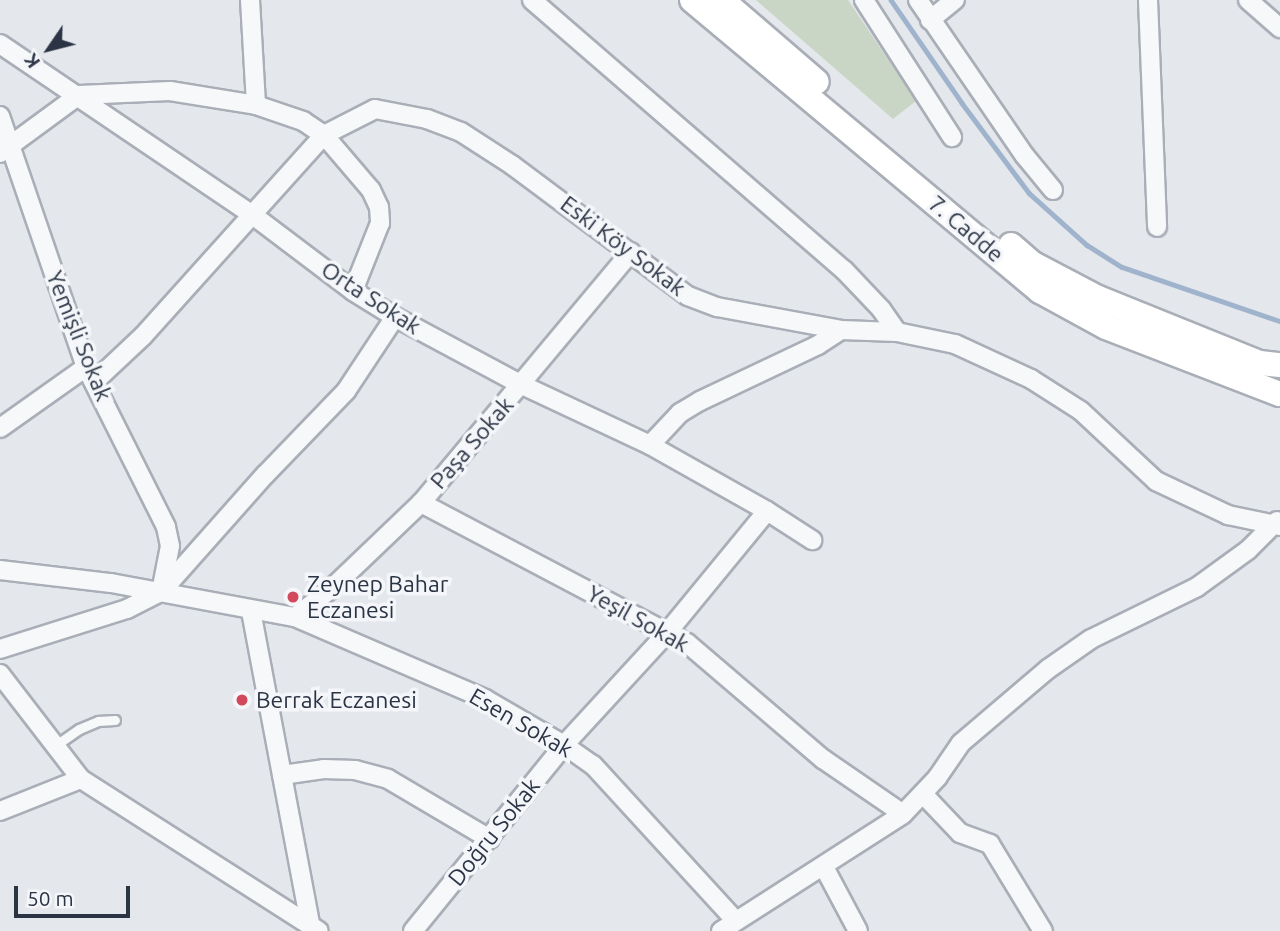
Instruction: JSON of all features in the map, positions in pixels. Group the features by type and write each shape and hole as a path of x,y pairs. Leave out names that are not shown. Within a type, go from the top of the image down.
{"main road":[{"name":"7. Cadde","path":"692,0 1040,291 1107,327 1280,394"},
{"name":"7. Cadde","path":"722,0 1033,264 1098,298 1273,361"}],"street":[{"path":"250,0 256,105"},
{"path":"532,0 844,270 881,309 897,332"},
{"path":"864,0 952,137"},
{"path":"918,0 1025,156 1053,190"},
{"path":"930,20 955,0"},
{"path":"1148,0 1157,227"},
{"path":"1248,0 1280,28"},
{"name":"Orta Sokak","path":"0,44 79,95 254,216 353,291 395,317 522,385 650,445 767,510 812,540"},
{"path":"5,148 79,95 170,92 256,105 303,121 324,135 371,190 379,207 380,223 353,291"},
{"name":"Eski Köy Sokak","path":"324,135 374,109 427,119 461,132 512,164 688,296 717,307 841,330 897,332 955,344 1031,379 1081,411 1156,481 1228,515 1277,523"},
{"name":"Yemişli Sokak","path":"0,116 5,148 90,375 166,527 170,546 161,592"},
{"path":"0,428 90,375 142,336 254,216 324,135"},
{"name":"Paşa Sokak","path":"295,617 331,589 421,503 631,252"},
{"path":"0,649 127,609 161,592 346,391 395,317"},
{"path":"650,445 680,413 818,345 841,330"},
{"name":"Yeşil Sokak","path":"421,503 687,643 823,759 903,814"},
{"name":"Doğru Sokak","path":"414,931 491,839 564,745 666,634 767,510"},
{"path":"728,926 903,814 923,794 961,743 1048,669 1091,639 1197,587 1248,550 1277,523"},
{"name":"Esen Sokak","path":"0,570 27,571 161,592 251,611 295,617 485,699 593,765 728,926"},
{"path":"251,611 314,927"},
{"path":"0,674 81,779 314,927"},
{"path":"282,775 324,769 355,771 388,779 491,839"},
{"path":"0,811 81,779"},
{"path":"923,794 960,833 990,844 1043,931"},
{"path":"824,867 858,931"}],"lane":[{"path":"56,744 79,729 98,721 115,720"}],"green space":[{"path":"756,0 848,0 916,101 893,119"}],"waterway":[{"path":"891,0 962,103 1029,193 1087,245 1122,267 1280,321"}],"place":[{"name":"Zeynep Bahar Eczanesi","path":"293,597"},
{"name":"Berrak Eczanesi","path":"242,700"}]}
